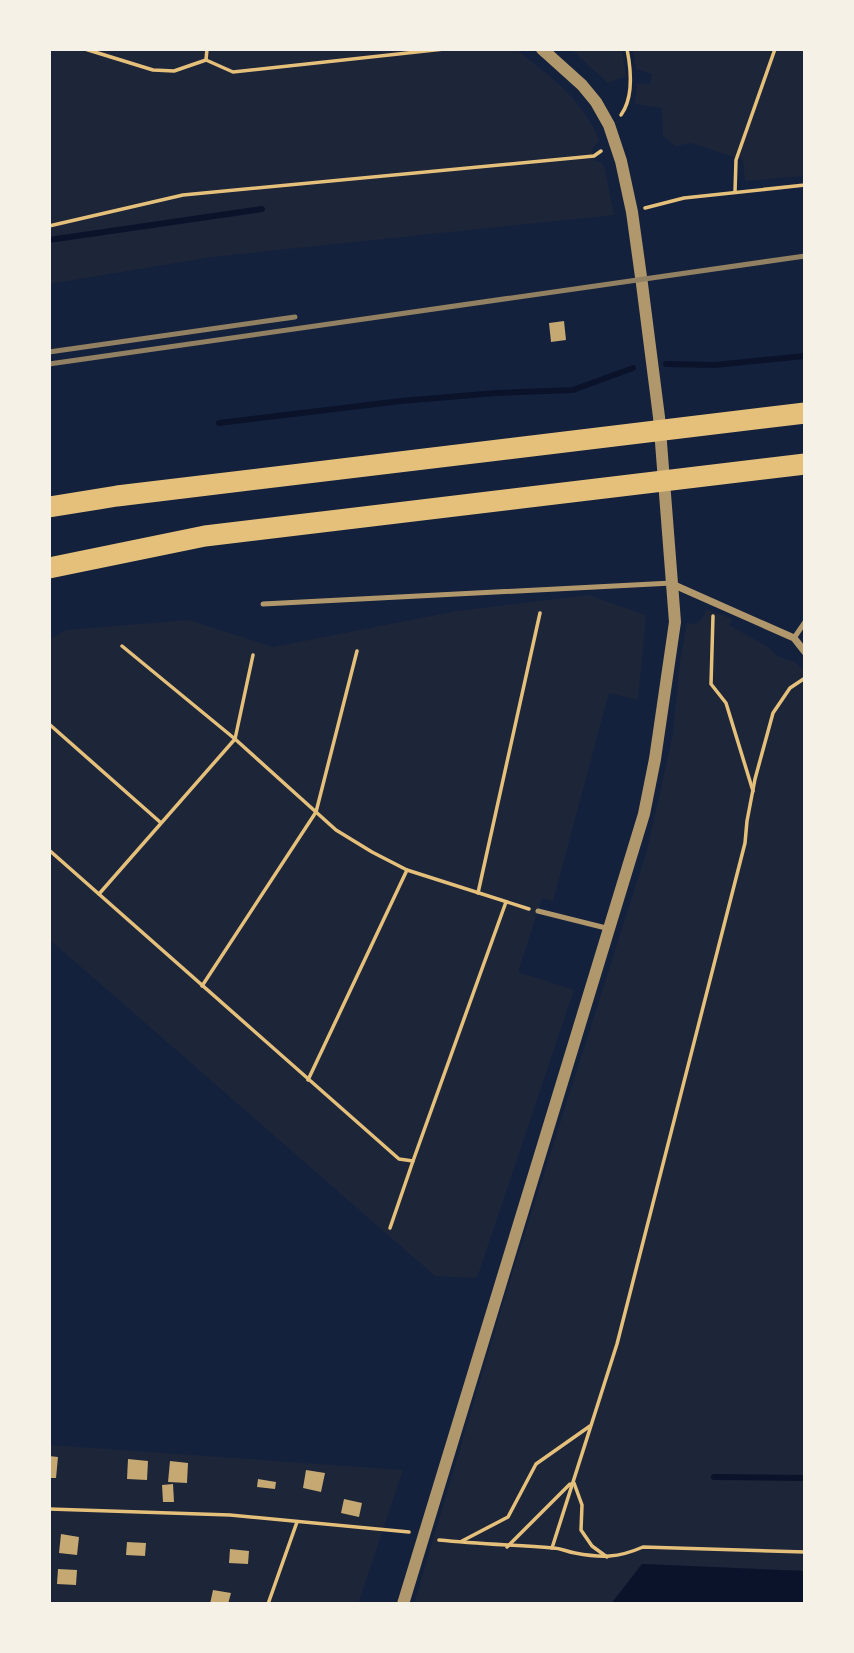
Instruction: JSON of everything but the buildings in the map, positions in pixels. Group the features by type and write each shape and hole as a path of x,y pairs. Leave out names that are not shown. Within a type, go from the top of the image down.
{"highway":[{"path":"49,507 117,496 805,414"},
{"path":"49,568 205,536 805,464"}],"street":[{"path":"404,1604 644,814 655,760 675,622 659,417 632,212 609,125 590,93 542,49"},
{"path":"672,583 794,638 805,652"}],"lane":[{"path":"263,604 672,583"},
{"path":"794,638 805,622"},
{"path":"538,911 610,929"}],"path":[{"path":"85,49 153,70 174,71 206,60 233,72 444,49"},
{"path":"206,60 207,49"},
{"path":"618,118 625,110 631,71 627,49"},
{"path":"735,192 736,160 775,49"},
{"path":"49,226 183,195 594,156 615,143"},
{"path":"632,212 684,198 805,185"},
{"path":"714,602 711,684 726,703 753,793"},
{"path":"478,893 540,613"},
{"path":"122,646 235,739 336,830 407,870 538,911"},
{"path":"202,986 316,812 357,651"},
{"path":"99,894 235,739 253,655"},
{"path":"552,1548 617,1344 745,843 753,793 773,713 790,688 805,678"},
{"path":"49,724 161,823"},
{"path":"49,850 399,1159 413,1161"},
{"path":"308,1080 407,870"},
{"path":"390,1228 506,902"},
{"path":"460,1542 508,1517 536,1464 591,1425"},
{"path":"507,1547 573,1481"},
{"path":"573,1481 582,1505 581,1530 592,1546 608,1557"},
{"path":"49,1509 230,1515 507,1547 552,1548 608,1557 624,1555 643,1547 805,1552"},
{"path":"268,1604 297,1521"}],"shaded area":[{"path":"49,49 516,49 564,89 592,125 599,140 592,150 595,161 602,163 605,169 614,215 212,257 49,284"},
{"path":"571,49 622,49 626,76 608,83"},
{"path":"633,49 805,49 805,176 745,181 743,160 691,143 676,146 663,136 662,108 635,104 637,83 650,84 652,74 636,69"},
{"path":"588,595 646,615 638,700 609,693 553,901 542,898 518,972 574,990 477,1278 435,1276 49,939 49,637 66,630 189,620 273,647 457,611"},
{"path":"706,609 732,619 729,625 805,670 805,1571 642,1564 611,1604 414,1604 507,1290 647,850 673,734 680,661 687,623 700,621"},
{"path":"49,1445 403,1470 358,1604 49,1604"},
{"path":"642,1564 805,1571 805,1604 611,1604"}],"waterway":[{"path":"49,240 262,209"},
{"path":"666,364 715,365 805,356"},
{"path":"219,423 401,401 573,390 633,368"},
{"path":"714,1477 805,1478"}],"railway":[{"path":"49,364 805,256"},
{"path":"49,352 295,317"}]}
